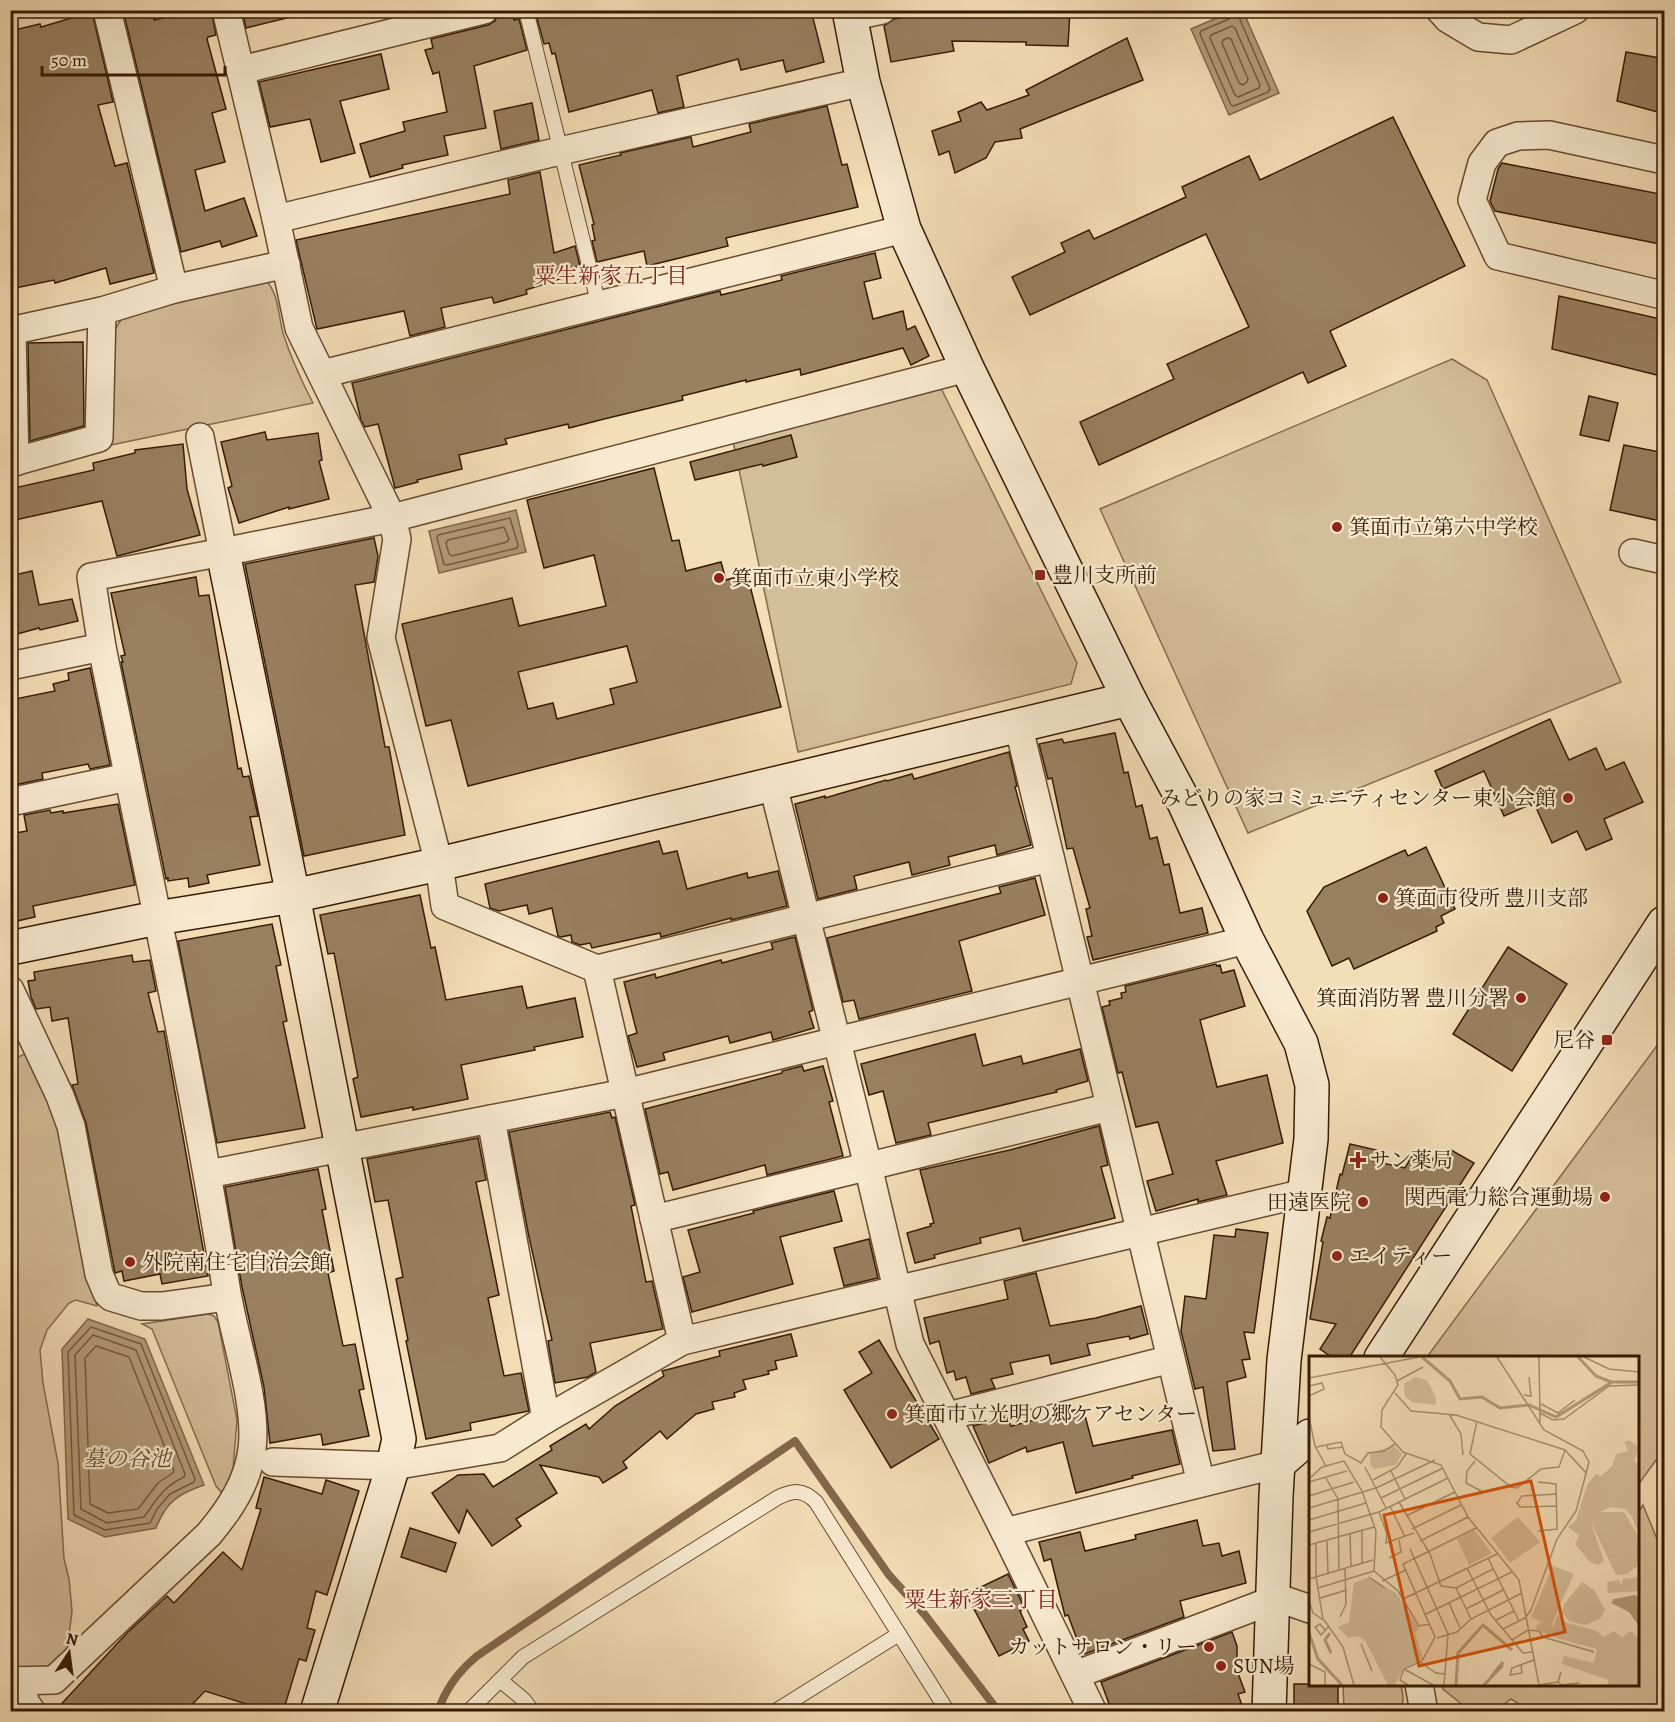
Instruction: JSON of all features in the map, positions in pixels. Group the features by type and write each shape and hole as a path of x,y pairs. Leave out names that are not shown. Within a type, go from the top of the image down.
{"street":[{"path":"107,10 174,289"},
{"path":"226,10 276,219 299,328 392,518 397,539 381,638 439,864 445,906 597,969 1050,858"},
{"path":"241,70 484,10"},
{"path":"882,10 850,14 863,82 904,229 967,368 1129,699 1182,798 1247,940 1301,1043 1312,1085 1311,1139 1284,1360 1269,1712"},
{"path":"1440,10 1448,19 1478,37 1511,40 1575,10"},
{"path":"276,219 863,82"},
{"path":"1665,160 1549,135 1518,136 1497,143 1482,163 1472,200 1498,256 1658,294 1665,293"},
{"path":"322,374 904,229"},
{"path":"102,311 99,438 13,462 11,331 102,311 174,289 286,264"},
{"path":"32,1712 16,1681 54,1680 209,1534 238,1493 252,1448 252,1413 227,1297 208,1174 102,647 91,577 392,518 967,368"},
{"path":"200,437 293,896 399,1439 393,1466 316,1712"},
{"path":"1633,553 1665,560"},
{"path":"10,666 102,647"},
{"path":"10,948 157,918 293,896 439,864 1129,699"},
{"path":"1018,724 1201,1483"},
{"path":"10,802 128,777"},
{"path":"773,785 910,1344 948,1416 1093,1712"},
{"path":"1383,1356 1665,923"},
{"path":"208,1174 626,1093 1247,940"},
{"path":"597,969 682,1341"},
{"path":"10,990 60,1096 70,1126 99,1275 107,1293 111,1297 141,1306 162,1306 227,1297"},
{"path":"654,1219 1110,1107"},
{"path":"491,1119 546,1419"},
{"path":"273,1462 393,1466 500,1449 546,1419 682,1341 1304,1192"},
{"path":"948,1416 1171,1359"},
{"path":"1005,1532 1278,1464 1309,1438"},
{"path":"1075,1675 1273,1600 1287,1600 1309,1608"},
{"path":"1419,1686 1424,1712"}],"lane":[{"path":"526,10 599,306"},
{"path":"468,1712 523,1657 777,1498 795,1491 808,1494 816,1502 948,1712"},
{"path":"774,1712 899,1634"},
{"path":"500,1680 524,1700 532,1712"}],"shaded area":[{"path":"266,280 276,298 289,351 313,403 111,445 111,335 123,317"},
{"path":"1452,359 1487,380 1621,682 1248,833 1100,509"},
{"path":"941,388 1077,663 1071,684 798,752 733,441"},
{"name":"関西電力総合運動場","path":"1664,1036 1664,1449 1639,1484 1639,1356 1428,1356"},
{"path":"11,1045 16,1058 29,1052 57,1112 97,1306 76,1300 69,1303 47,1330 40,1350 43,1383 58,1463 64,1559 69,1579 72,1611 67,1651 52,1664 36,1671 11,1671"},
{"path":"208,1314 214,1316 218,1322 237,1420 233,1469 223,1494 216,1486 152,1329 142,1324"},
{"path":"1643,1505 1664,1556 1664,1711 1530,1711 1511,1699 1495,1711 1470,1711 1443,1689 1442,1686 1639,1686 1639,1511"},
{"path":"1343,1686 1401,1686 1403,1703 1396,1711 1344,1711"}],"water":[{"path":"1233,11 1243,11 1279,93 1229,115 1191,29"},
{"path":"516,510 526,552 439,573 429,531"},
{"name":"墓の谷池","path":"88,1319 145,1339 204,1485 174,1500 164,1512 156,1528 105,1537 68,1519 62,1349"}],"building":[{"path":"123,10 151,10 154,20 196,10 211,10 216,35 207,39 226,109 212,113 225,162 195,170 205,211 244,198 257,236 222,247 220,241 181,252"},
{"path":"242,10 286,10 287,18 246,28"},
{"path":"499,10 513,10 514,20 519,19 527,50 474,66 486,128 444,136 448,155 402,165 403,168 370,177 360,144 405,131 403,122 447,112 439,72 433,74 425,50 433,48 431,39 488,25 495,21"},
{"path":"554,10 811,10 824,62 786,72 783,60 741,70 738,59 677,76 684,107 658,113 652,90 569,112 555,53 552,54 549,43 544,44 536,15"},
{"path":"1027,10 1070,10 1068,46 1026,45 1026,42 952,41 954,51 891,62 884,26 894,19 938,11 1027,12"},
{"path":"92,12 113,102 98,105 115,166 127,163 154,273 110,284 106,268 55,283 54,280 10,289 10,31 40,24 41,27"},
{"path":"1127,38 1143,80 1020,129 1022,138 995,142 986,158 955,173 949,151 939,155 932,131 961,121 958,112 981,102 987,110 1029,95 1026,90"},
{"path":"1626,52 1665,59 1665,114 1617,101"},
{"path":"381,54 389,89 340,101 355,153 321,162 310,119 270,127 259,82"},
{"path":"532,103 539,140 501,149 494,111"},
{"path":"827,106 842,165 847,164 858,207 726,238 728,246 647,266 644,251 597,262 592,241 595,240 592,225 594,224 579,165 691,137 693,147 751,132 749,124"},
{"path":"1393,117 1465,266 1330,331 1346,366 1308,383 1303,372 1099,465 1080,422 1174,379 1167,364 1249,327 1206,234 1030,315 1012,277 1065,252 1061,243 1089,230 1094,239 1186,197 1182,187 1249,156 1260,180"},
{"path":"1502,163 1665,195 1665,245 1495,211 1490,201 1498,169"},
{"path":"540,172 554,253 575,246 580,266 569,269 571,275 526,290 527,294 494,303 492,297 441,308 445,327 410,336 404,311 317,329 296,240 510,194 508,180"},
{"path":"875,253 881,278 864,282 873,319 903,311 907,330 915,326 929,356 911,365 903,348 801,375 800,369 746,382 746,380 682,396 683,400 569,428 568,424 505,439 507,444 459,455 462,469 395,488 378,424 365,427 361,420 352,383 720,291 721,295 782,280 781,276"},
{"path":"1559,296 1665,320 1665,377 1552,349"},
{"path":"83,342 84,426 30,441 28,343"},
{"path":"1589,396 1618,403 1609,441 1580,435"},
{"path":"265,432 267,440 318,433 322,460 319,461 329,499 289,509 289,507 239,523 228,488 232,486 221,442"},
{"path":"791,435 797,457 695,480 690,462"},
{"path":"183,444 187,489 200,535 117,556 102,501 10,521 10,489 94,470 93,463 135,453 135,450"},
{"path":"1624,445 1665,453 1665,522 1610,510"},
{"path":"654,468 672,541 679,540 686,571 721,562 726,580 747,574 781,707 468,786 451,720 426,726 402,624 512,598 519,626 606,606 594,555 544,568 527,500","holes":["627,646 637,682 610,689 614,704 557,719 553,703 528,709 518,672"]},
{"path":"374,538 378,556 374,582 355,585 385,747 389,747 405,835 304,856 245,564"},
{"path":"32,571 39,605 72,599 78,621 10,636 10,576"},
{"path":"196,577 199,596 209,595 238,769 241,768 243,777 249,776 258,816 250,817 260,865 207,875 209,883 189,887 188,878 168,881 168,878 166,879 121,662 123,662 121,656 125,655 111,593"},
{"path":"90,668 110,765 90,769 88,764 42,773 43,779 10,786 10,700 55,691 53,684 69,680 68,673"},
{"name":"みどりの家コミュニティセンター東小会館","path":"1550,719 1569,760 1596,748 1606,770 1624,762 1643,802 1604,819 1612,839 1586,850 1577,831 1552,843 1534,803 1504,816 1484,771 1443,789 1435,771"},
{"path":"1115,733 1124,773 1128,772 1136,807 1142,805 1150,839 1157,837 1164,865 1169,864 1180,913 1202,908 1208,933 1093,960 1087,937 1092,936 1086,909 1090,908 1073,848 1067,849 1052,778 1048,779 1039,744 1062,739 1064,743"},
{"path":"1009,752 1017,786 1015,787 1031,845 997,855 995,845 948,857 950,865 912,875 909,862 854,876 857,889 818,899 795,804 912,774 914,779"},
{"path":"118,804 135,885 33,906 35,917 17,921 16,918 10,919 10,834 27,831 24,815 50,810 51,813 63,811 63,813"},
{"path":"659,841 663,854 677,851 687,889 747,873 748,878 778,871 787,906 661,937 660,933 592,948 590,943 580,945 572,942 571,935 558,936 552,908 529,914 527,905 499,911 490,908 485,884"},
{"name":"箕面市役所 豊川支部","path":"1426,847 1455,909 1441,916 1444,923 1436,927 1437,931 1354,969 1349,958 1332,966 1307,911 1324,887 1405,850 1408,856"},
{"path":"1035,878 1045,915 959,941 972,991 859,1019 854,1000 843,1002 827,938 1001,893 999,887"},
{"path":"420,895 431,948 435,947 446,1000 522,986 527,1008 575,998 583,1037 534,1047 535,1050 461,1065 468,1099 361,1117 353,1079 358,1077 334,953 328,954 320,915"},
{"path":"272,924 281,965 276,966 287,1021 283,1022 305,1128 217,1143 178,941"},
{"path":"795,937 813,1010 809,1012 814,1028 773,1040 771,1032 730,1043 728,1036 663,1053 665,1060 637,1067 628,1036 637,1033 624,982 655,974 656,978 721,960 722,963 773,949 771,943"},
{"path":"1508,947 1567,984 1512,1071 1453,1034"},
{"path":"132,955 133,962 150,960 156,991 148,993 158,1032 164,1031 208,1276 162,1284 160,1274 124,1281 122,1271 115,1273 86,1123 72,1085 78,1084 68,1018 52,1021 50,1007 36,1009 28,981 35,980 34,972"},
{"path":"1216,964 1220,965 1222,973 1234,970 1245,1006 1200,1020 1217,1087 1267,1075 1283,1143 1216,1161 1227,1195 1198,1202 1198,1199 1156,1211 1147,1181 1173,1174 1158,1122 1136,1127 1122,1072 1118,1073 1102,1007 1110,1005 1109,1001 1122,998 1121,993 1126,992 1125,986"},
{"path":"975,1034 983,1066 1021,1056 1023,1064 1080,1049 1088,1081 1056,1090 1057,1092 928,1123 931,1135 896,1143 883,1091 869,1095 861,1064"},
{"path":"802,1066 804,1071 823,1066 833,1101 829,1102 843,1156 767,1175 765,1165 673,1190 668,1172 660,1174 645,1109"},
{"path":"610,1112 612,1118 615,1117 635,1205 631,1206 646,1282 652,1281 663,1329 590,1343 596,1372 588,1377 555,1383 548,1341 552,1340 509,1132"},
{"path":"1099,1126 1108,1165 1101,1167 1115,1218 1023,1241 1020,1228 980,1238 981,1243 934,1255 935,1258 915,1263 907,1233 934,1223 920,1170 1010,1150"},
{"path":"478,1138 486,1180 476,1182 499,1295 488,1298 504,1376 521,1373 529,1411 470,1423 471,1430 426,1439 396,1279 403,1277 388,1200 375,1202 367,1159"},
{"path":"1350,1144 1376,1150 1373,1161 1405,1168 1412,1156 1429,1166 1436,1153 1446,1158 1451,1150 1474,1163 1350,1356 1330,1356 1320,1349 1336,1324 1310,1319 1323,1242 1321,1241 1327,1217 1330,1218 1340,1174 1342,1175"},
{"path":"318,1169 326,1209 322,1210 334,1271 328,1273 343,1346 355,1344 364,1389 359,1390 369,1436 323,1445 321,1434 270,1443 264,1387 242,1287 225,1187"},
{"path":"834,1191 842,1221 780,1237 793,1284 692,1312 683,1277 700,1272 688,1230"},
{"path":"1236,1229 1268,1233 1254,1333 1244,1332 1250,1359 1242,1360 1246,1377 1227,1382 1235,1449 1213,1451 1203,1387 1195,1389 1181,1331 1185,1296 1206,1299 1214,1235 1235,1237"},
{"path":"869,1239 878,1278 844,1286 834,1248"},
{"path":"1036,1273 1050,1326 1096,1318 1141,1306 1148,1334 1130,1339 1129,1336 1087,1344 1090,1355 1051,1364 1049,1355 1010,1363 1013,1374 991,1379 995,1388 971,1394 966,1377 956,1380 954,1371 947,1373 939,1341 930,1344 924,1318 1008,1299 1004,1281"},
{"path":"791,1334 797,1356 775,1361 777,1369 768,1371 769,1374 743,1380 746,1389 734,1393 735,1397 712,1402 714,1409 696,1414 667,1439 660,1431 623,1462 627,1468 603,1483 599,1477 540,1465 557,1493 516,1519 521,1526 492,1546 467,1510 459,1533 432,1493 458,1475 484,1474 493,1487 552,1450 550,1446 586,1424 589,1429 615,1406 664,1376 662,1371 720,1356 719,1351"},
{"name":"箕面市立光明の郷ケアセンター","path":"879,1340 939,1439 891,1468 844,1390 872,1373 859,1352"},
{"path":"1083,1408 1093,1446 1172,1430 1180,1464 1076,1493 1063,1442 1027,1452 1026,1447 989,1463 973,1426 1007,1417 1011,1426"},
{"path":"264,1477 322,1494 326,1480 359,1491 327,1595 316,1591 307,1628 315,1630 306,1661 299,1659 283,1712 257,1712 259,1708 205,1691 185,1712 54,1712 127,1633 167,1596 174,1603 223,1552 242,1570 261,1509 256,1508"},
{"path":"1197,1520 1203,1546 1219,1543 1222,1556 1239,1551 1246,1583 1180,1601 1184,1617 1085,1654 1082,1653 1068,1615 1065,1616 1051,1559 1044,1561 1039,1542 1080,1532 1085,1551 1136,1539 1135,1535"},
{"path":"410,1528 456,1543 446,1572 401,1557"},
{"path":"1008,1574 1025,1609 1020,1611 1027,1627 1023,1629 1029,1641 999,1656 966,1594"},
{"path":"1232,1632 1237,1646 1235,1665 1245,1692 1238,1694 1243,1708 1232,1712 1112,1712 1101,1682"},
{"path":"1294,1684 1338,1686 1338,1712 1294,1712"}],"waterway":[{"path":"438,1712 453,1681 477,1656 795,1441 889,1575 925,1615 999,1712"}],"place":[{"name":"箕面市立第六中学校","path":"1337,527"},
{"name":"豊川支所前","path":"1040,575"},
{"name":"箕面市立東小学校","path":"719,578"},
{"name":"みどりの家コミュニティセンター東小会館","path":"1568,798"},
{"name":"箕面市役所 豊川支部","path":"1383,898"},
{"name":"箕面消防署 豊川分署","path":"1521,998"},
{"name":"尼谷","path":"1607,1040"},
{"name":"サン薬局","path":"1358,1160"},
{"name":"関西電力総合運動場","path":"1605,1197"},
{"name":"田遠医院","path":"1363,1202"},
{"name":"エイティー","path":"1337,1256"},
{"name":"外院南住宅自治会館","path":"130,1262"},
{"name":"箕面市立光明の郷ケアセンター","path":"892,1414"},
{"name":"カットサロン・リー","path":"1209,1647"},
{"name":"SUN場","path":"1221,1666"}],"district":[{"name":"粟生新家五丁目","path":"611,275"},
{"name":"粟生新家三丁目","path":"981,1599"}]}
